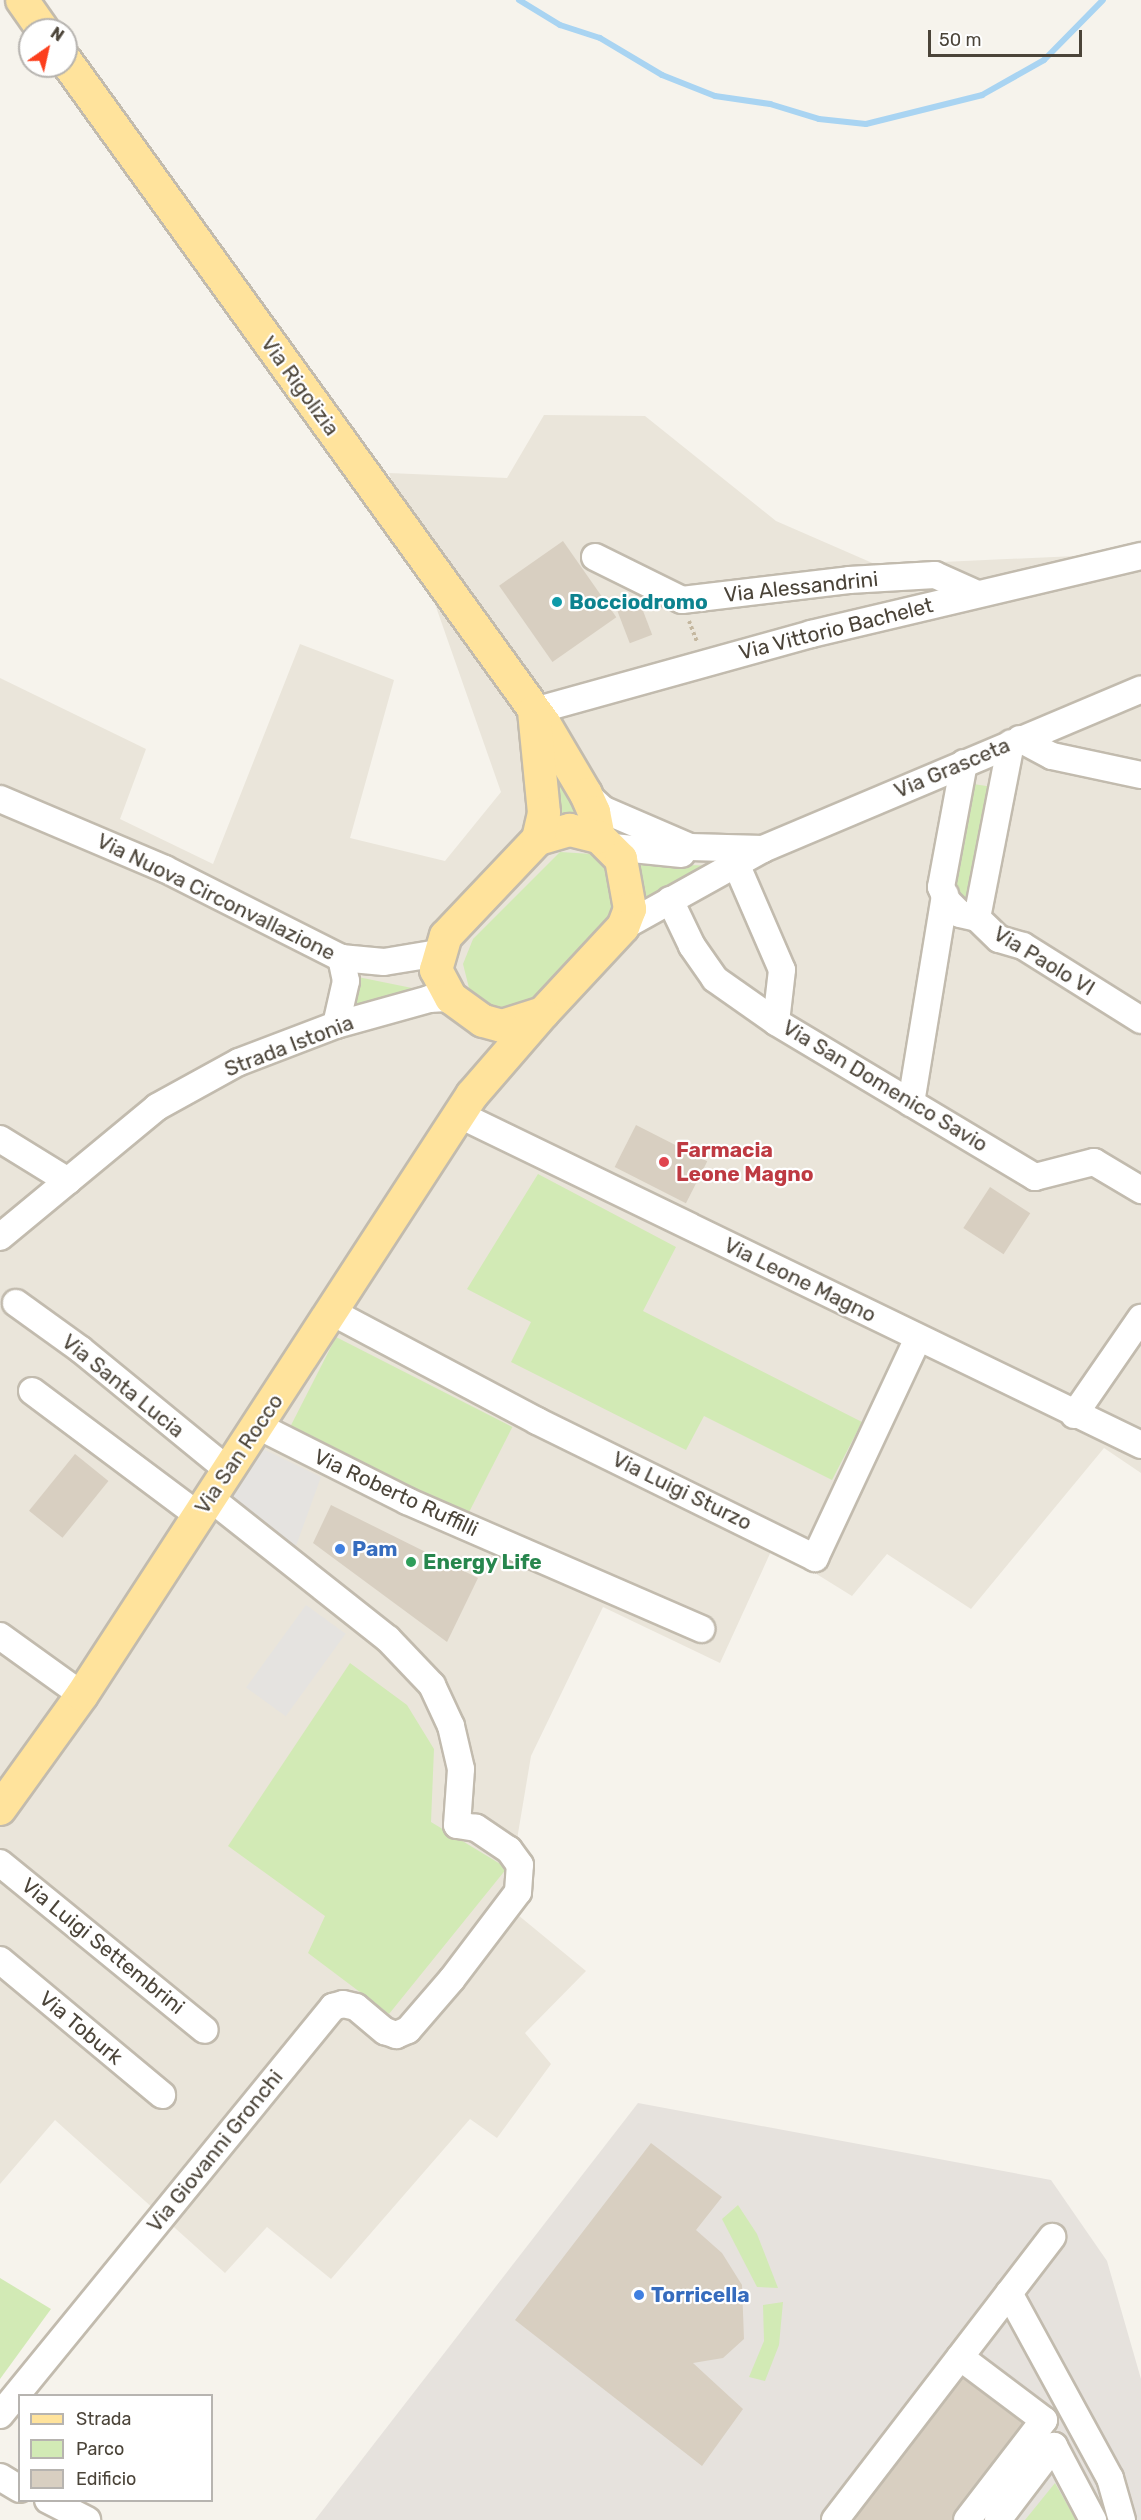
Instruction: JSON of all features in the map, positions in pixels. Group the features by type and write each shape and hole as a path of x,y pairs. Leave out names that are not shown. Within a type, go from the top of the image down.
{"main road":[{"path":"22,0 35,18"},
{"name":"Via Rigolizia","path":"78,78 534,711 586,794 606,842"},
{"path":"534,711 544,813 538,839 446,936 439,953 436,970 451,998 483,1021 502,1026 543,1013"},
{"path":"466,1105 543,1013 623,927 630,909 627,874 606,842 570,830 538,839"},
{"path":"466,1105 483,1053 483,1021"},
{"name":"Via San Rocco","path":"0,1809 82,1695 334,1313 466,1105"}],"street":[{"name":"Via Vittorio Bachelet","path":"534,711 704,663 977,594 1141,556"},
{"path":"595,557 682,600"},
{"name":"Via Alessandrini","path":"682,600 849,580 935,575 977,594"},
{"name":"Via Grasceta","path":"763,849 1141,689"},
{"path":"1016,741 1052,756 1141,775"},
{"name":"Via Paolo VI","path":"1016,741 977,918 999,939 1023,946 1141,1020"},
{"path":"964,763 941,887 960,914 977,918"},
{"path":"586,794 604,810 667,840 706,849"},
{"name":"Via Nuova Circonvallazione","path":"0,799 165,869 341,958 384,962 439,953"},
{"path":"606,842 678,854 706,849 763,849"},
{"path":"623,927 737,866 763,849"},
{"name":"Via San Domenico Savio","path":"737,866 782,970 776,1022 1035,1177 1094,1162 1141,1190"},
{"path":"911,1103 945,895"},
{"path":"670,900 692,946 715,979 776,1022"},
{"path":"336,1025 346,981 341,958"},
{"name":"Strada Istonia","path":"0,1237 157,1107 239,1062 336,1025 429,999 451,998"},
{"name":"Via Leone Magno","path":"466,1105 918,1338 1074,1415 1141,1445"},
{"path":"0,1139 68,1181"},
{"name":"Via Santa Lucia","path":"16,1303 80,1349 229,1471"},
{"name":"Via Luigi Sturzo","path":"334,1313 537,1421 815,1558 918,1338"},
{"path":"1074,1415 1141,1318"},
{"path":"32,1391 204,1507"},
{"name":"Via Roberto Ruffilli","path":"258,1426 407,1501 701,1629"},
{"name":"Via Giovanni Gronchi","path":"0,2415 333,2007 343,2004 356,2007 385,2031 396,2035 408,2030 452,1979 518,1892 521,1878 520,1865 509,1851 476,1828 457,1825 461,1768 451,1726 432,1685 388,1639 204,1507"},
{"path":"0,1636 82,1695"},
{"name":"Via Luigi Settembrini","path":"0,1863 205,2030"},
{"name":"Via Toburk","path":"0,1960 162,2095"},
{"path":"836,2520 1052,2237"},
{"path":"1009,2293 1110,2478 1122,2520"},
{"path":"960,2357 1044,2420 967,2520"},
{"path":"998,2520 1054,2446 1093,2520"},
{"path":"0,2476 18,2487"},
{"path":"52,2502 87,2520"}],"path":[{"path":"682,600 704,663"}],"shaded area":[{"path":"544,415 645,416 776,521 877,565 1141,553 1141,1473 1104,1448 971,1609 887,1554 852,1596 773,1547 720,1663 603,1607 531,1756 506,1905 586,1971 525,2033 551,2064 497,2138 470,2119 331,2279 267,2227 225,2273 55,2120 0,2184 0,678 146,749 120,819 213,864 300,644 394,680 350,838 445,861 501,792 389,473 507,478"},
{"path":"263,1449 321,1477 296,1546 226,1502"},
{"path":"306,1605 346,1634 286,1716 246,1688"},
{"path":"638,2103 1051,2180 1107,2261 1141,2379 1141,2520 315,2520"}],"green space":[{"path":"547,757 583,825 550,827"},
{"path":"967,783 998,788 980,900 949,896"},
{"path":"560,852 592,854 606,863 618,891 610,915 532,1002 509,1010 485,1005 469,988 463,964 473,939"},
{"path":"635,863 716,866 643,908"},
{"path":"353,976 412,988 350,1013"},
{"path":"538,1174 676,1247 643,1311 862,1422 832,1480 704,1416 686,1450 511,1362 531,1322 467,1289"},
{"path":"336,1337 512,1427 465,1520 288,1431"},
{"path":"350,1663 407,1705 434,1749 431,1822 507,1868 389,2014 308,1953 325,1916 228,1846"},
{"path":"738,2205 757,2234 778,2288 757,2287 722,2219"},
{"path":"0,2278 51,2309 0,2379"},
{"path":"783,2302 779,2345 765,2381 749,2377 764,2341 763,2305"},
{"path":"1055,2483 1076,2520 1025,2520"}],"building":[{"name":"Bocciodromo","path":"563,541 616,617 552,662 499,586"},
{"path":"640,603 652,635 630,643 618,612"},
{"path":"636,1125 707,1161 686,1203 615,1167"},
{"path":"990,1187 1030,1213 1004,1254 963,1228"},
{"path":"75,1454 108,1481 62,1538 29,1511"},
{"path":"331,1505 478,1578 447,1642 313,1543"},
{"name":"Torricella","path":"651,2143 722,2197 696,2230 722,2253 742,2285 744,2339 723,2358 693,2363 743,2409 702,2466 515,2320"},
{"path":"963,2378 1023,2423 952,2520 854,2520"}],"waterway":[{"path":"519,0 560,25 600,38 662,75 715,96 770,104 819,119 866,124 982,95 1044,60 1103,0"}],"place":[{"name":"Bocciodromo","path":"557,602"},
{"name":"Farmacia Leone Magno","path":"664,1162"},
{"name":"Pam","path":"340,1549"},
{"name":"Energy Life","path":"411,1562"},
{"name":"Torricella","path":"639,2295"}]}
